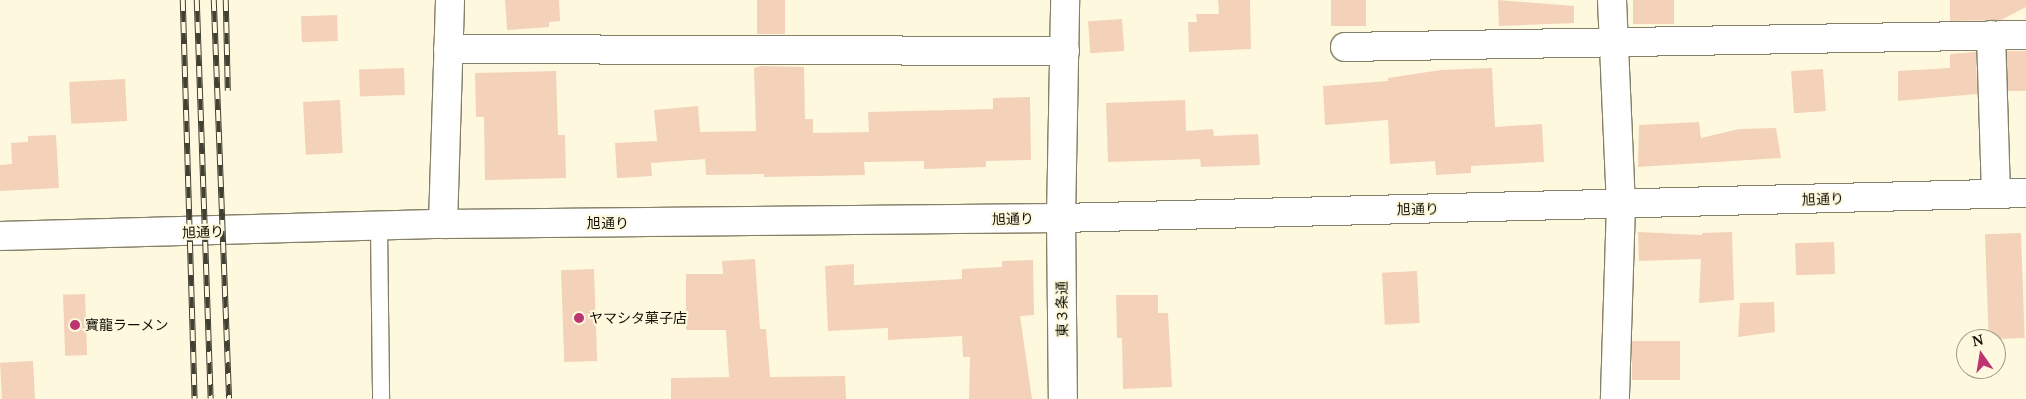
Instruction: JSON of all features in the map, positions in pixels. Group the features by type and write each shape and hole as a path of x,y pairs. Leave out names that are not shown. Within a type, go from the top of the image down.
{"street":[{"path":"443,224 450,0"},
{"name":"東３条通","path":"1063,399 1061,218 1064,0"},
{"path":"1612,0 1612,42 1621,204 1615,399"},
{"path":"1991,35 1996,194"},
{"path":"1345,46 2026,35"},
{"path":"448,49 1064,51"},
{"name":"旭通り","path":"0,236 443,224 1061,218 2026,193"}],"lane":[{"path":"379,227 381,399"}],"building":[{"path":"505,0 559,0 560,21 549,22 549,27 507,30"},
{"path":"757,0 785,0 785,34 757,34"},
{"path":"1218,0 1250,0 1251,49 1189,52 1188,22 1197,22 1196,14 1219,14"},
{"path":"1331,0 1366,0 1366,26 1331,26"},
{"path":"1498,0 1574,6 1574,23 1499,26"},
{"path":"1633,0 1674,0 1674,24 1633,24"},
{"path":"1950,0 2026,0 2026,7 2001,20 1950,21"},
{"path":"337,15 338,41 302,42 301,16"},
{"path":"1122,19 1124,51 1090,53 1088,21"},
{"path":"2007,51 2026,51 2026,91 2007,91"},
{"path":"1976,52 1977,94 1898,101 1898,71 1950,68 1950,54"},
{"path":"761,66 804,67 805,119 813,119 813,133 869,132 868,112 993,109 993,98 1030,97 1031,160 986,161 986,167 924,169 924,161 864,162 865,175 764,177 764,174 706,175 705,159 651,163 652,176 617,178 615,143 657,141 654,110 698,106 700,132 756,131 754,68"},
{"path":"404,68 405,95 360,97 359,70"},
{"path":"1492,68 1495,127 1542,124 1544,162 1471,166 1471,173 1436,175 1435,161 1390,164 1388,120 1325,125 1323,86 1388,81 1388,78 1441,70"},
{"path":"1823,69 1826,111 1794,113 1791,71"},
{"path":"556,71 558,135 565,135 566,178 485,180 484,117 476,117 475,73"},
{"path":"125,79 127,121 71,124 69,82"},
{"path":"340,100 343,153 306,155 303,102"},
{"path":"1185,100 1186,131 1213,129 1214,136 1258,134 1260,165 1201,167 1200,159 1108,162 1106,103"},
{"path":"1699,122 1701,138 1739,129 1776,128 1781,158 1638,167 1639,125"},
{"path":"56,135 59,188 0,191 0,165 12,164 11,143 28,142 28,136"},
{"path":"1638,232 1702,235 1702,233 1732,232 1734,300 1699,303 1701,259 1639,261"},
{"path":"2021,233 2025,338 2006,339 2006,329 1988,329 1985,234"},
{"path":"1834,242 1835,274 1796,275 1795,243"},
{"path":"755,259 760,329 766,329 770,377 845,376 846,399 671,399 671,378 729,377 726,330 686,330 686,274 723,274 722,261"},
{"path":"1033,260 1034,315 1020,316 1032,399 969,399 970,357 963,357 962,336 888,340 888,328 828,331 825,266 854,264 854,285 962,279 962,269 1002,267 1002,261"},
{"name":"ヤマシタ菓子店","path":"594,269 597,361 564,362 561,270"},
{"path":"1417,271 1420,323 1385,325 1382,273"},
{"name":"寶龍ラーメン","path":"85,294 87,355 65,356 63,295"},
{"path":"1116,295 1158,295 1158,313 1168,313 1172,387 1123,389 1122,338 1117,338"},
{"path":"1774,302 1775,332 1738,337 1740,303"},
{"path":"1632,341 1680,341 1680,380 1632,380"},
{"path":"33,361 35,399 2,399 0,363"}],"railway":[{"path":"183,0 195,399"},
{"path":"197,0 211,399"},
{"path":"214,0 229,399"},
{"path":"226,0 228,91"}],"place":[{"name":"ヤマシタ菓子店","path":"579,318"},
{"name":"寶龍ラーメン","path":"75,325"}]}
